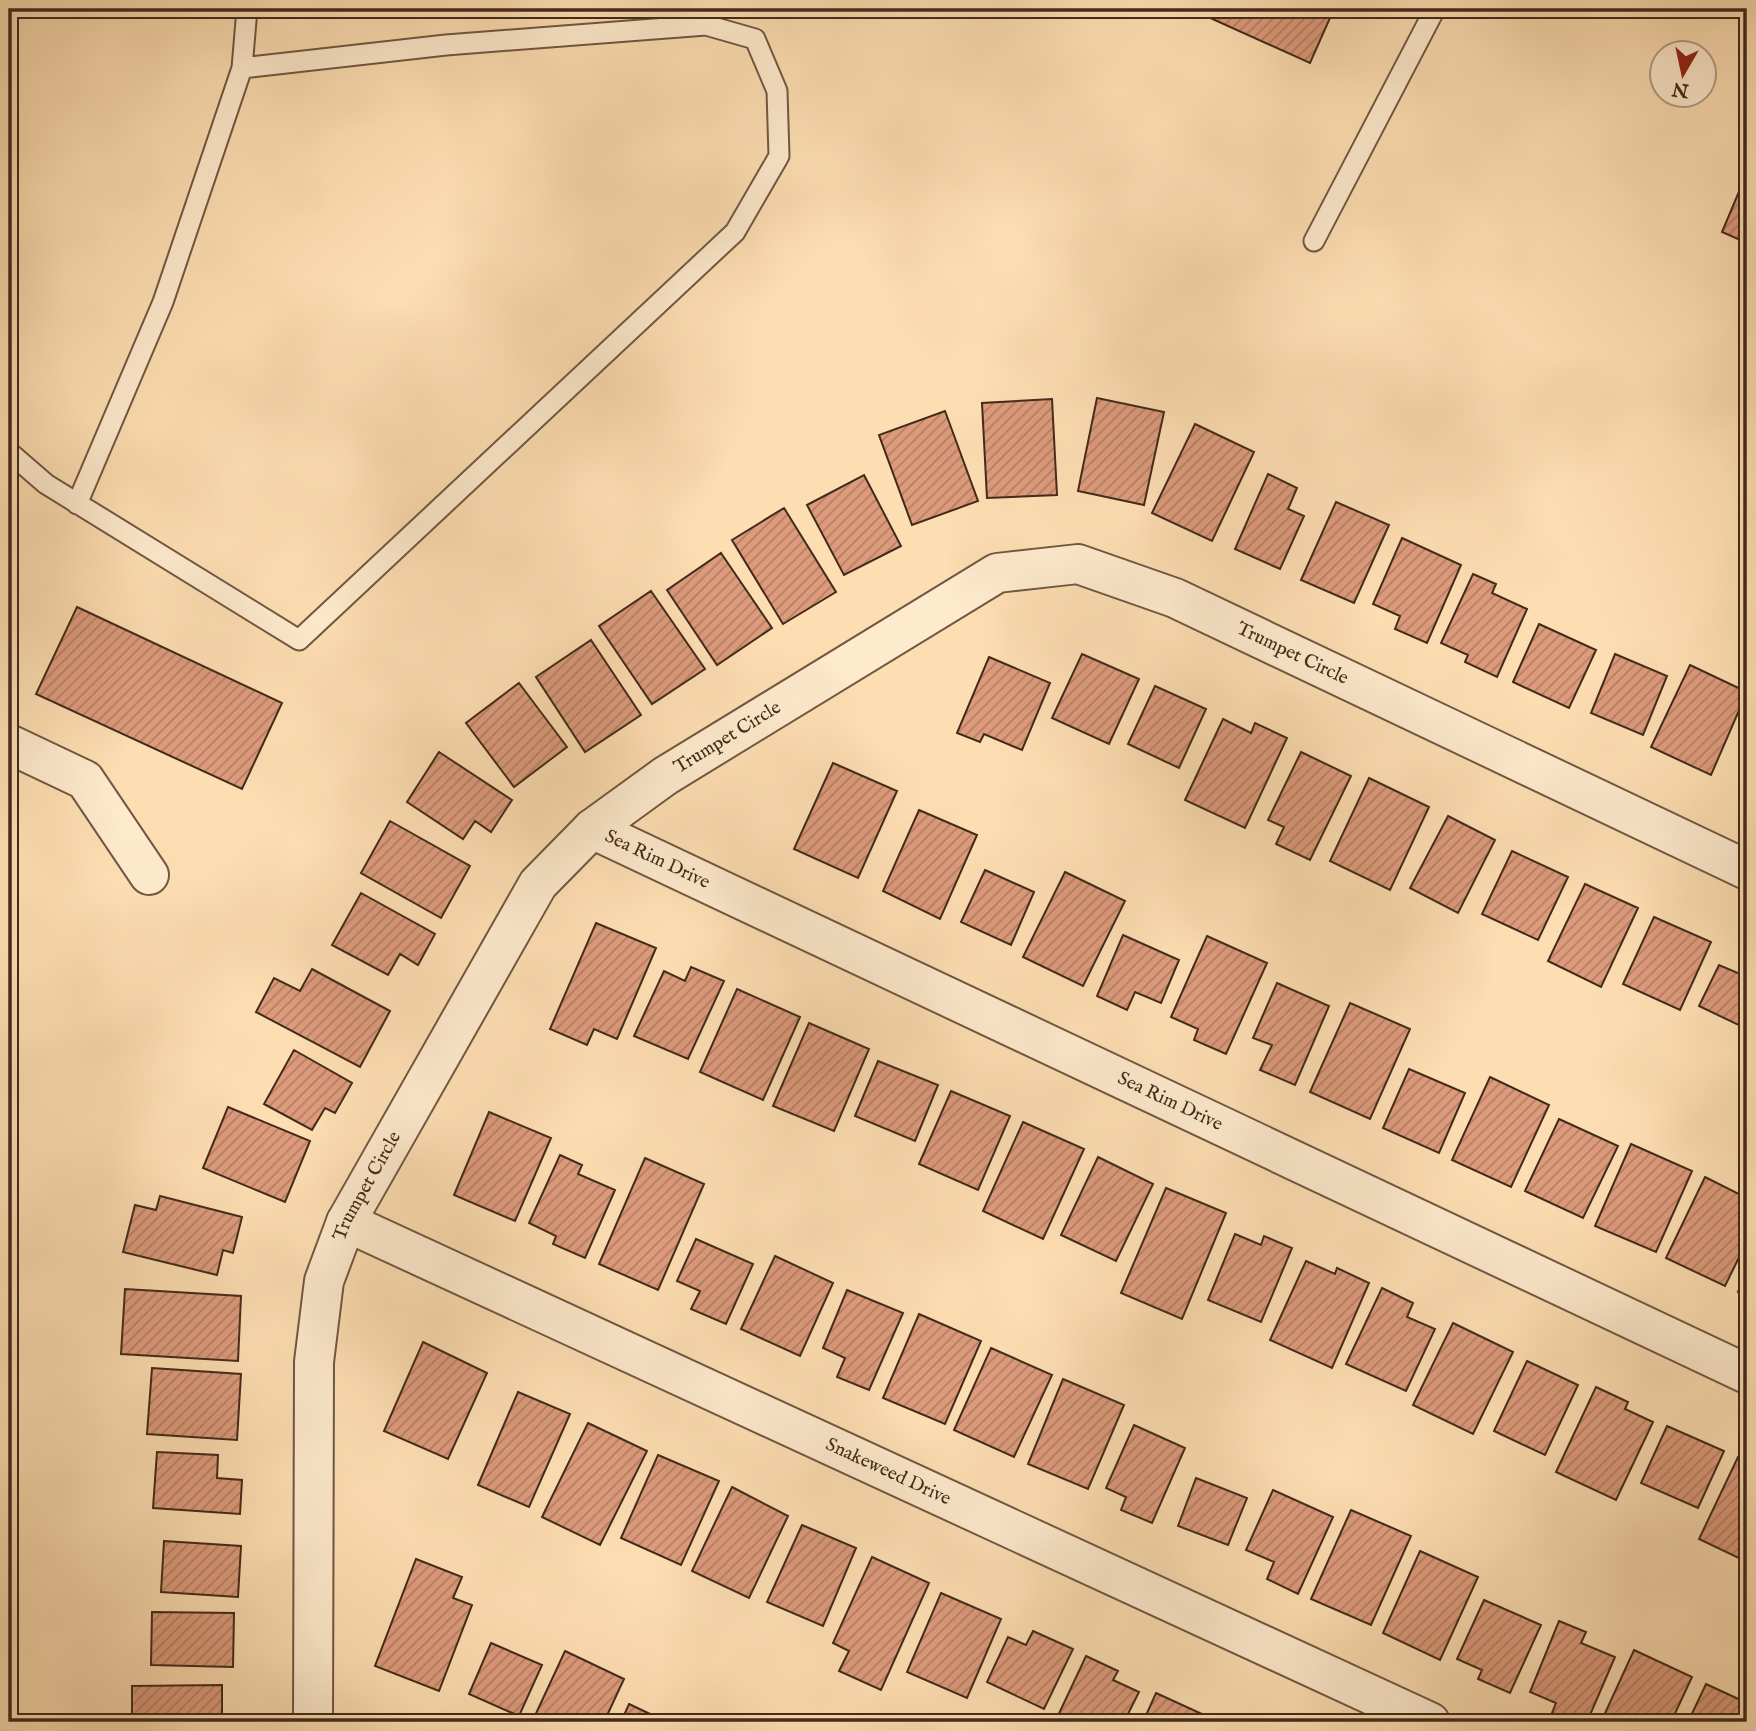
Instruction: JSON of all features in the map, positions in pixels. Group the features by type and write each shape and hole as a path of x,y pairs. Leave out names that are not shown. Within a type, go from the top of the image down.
{"street":[{"name":"Trumpet Circle","path":"323,1718 314,1362 324,1281 346,1222 538,884 592,829 665,776 998,573 1078,564 1175,598 1747,870"},
{"path":"9,744 85,780 149,875"},
{"name":"Sea Rim Drive","path":"592,829 1747,1374"},
{"name":"Snakeweed Drive","path":"346,1222 1430,1722"}],"lane":[{"path":"77,504 163,302 242,68 247,9"},
{"path":"1314,241 1435,9"},
{"path":"9,452 46,484 299,640 735,232 779,156 777,91 755,39 706,25 446,45 242,68"}],"building":[{"path":"1212,9 1334,9 1310,63 1208,17"},
{"path":"1747,176 1747,243 1722,232"},
{"path":"1097,398 1164,412 1144,505 1078,491"},
{"path":"1052,399 1057,495 987,498 982,403"},
{"path":"945,411 978,501 912,525 879,435"},
{"path":"1195,424 1254,452 1212,541 1152,513"},
{"path":"1268,474 1297,488 1288,509 1304,516 1280,569 1235,549"},
{"path":"864,475 901,546 844,575 807,505"},
{"path":"1336,502 1389,525 1354,603 1301,580"},
{"path":"784,508 836,592 783,624 732,540"},
{"path":"1402,538 1461,565 1427,643 1395,629 1400,616 1373,604"},
{"path":"721,553 772,628 717,665 667,590"},
{"path":"1473,574 1496,584 1492,593 1527,609 1497,677 1465,662 1468,655 1441,643"},
{"path":"651,591 705,669 652,704 599,626"},
{"path":"77,607 282,703 242,789 36,694"},
{"path":"1539,624 1596,650 1569,708 1513,682"},
{"path":"591,640 641,715 585,752 536,677"},
{"path":"1082,654 1139,679 1109,744 1052,718"},
{"path":"1615,654 1667,676 1643,735 1591,713"},
{"path":"989,657 1050,683 1022,750 984,734 980,742 957,733"},
{"path":"1690,665 1747,692 1711,775 1651,747"},
{"path":"519,683 567,747 514,787 466,723"},
{"path":"1155,686 1206,709 1179,768 1128,744"},
{"path":"1223,719 1251,733 1255,723 1287,738 1245,828 1185,800"},
{"path":"1747,743 1747,763 1740,760"},
{"path":"439,752 512,800 491,832 475,821 463,839 407,802"},
{"path":"1301,752 1351,776 1310,860 1276,844 1284,827 1268,820"},
{"path":"833,763 897,791 858,878 794,849"},
{"path":"1369,778 1429,807 1390,890 1330,861"},
{"path":"919,810 977,835 940,919 883,891"},
{"path":"1448,816 1495,840 1458,913 1410,888"},
{"path":"390,821 470,866 441,918 361,873"},
{"path":"1512,851 1568,877 1538,940 1482,914"},
{"path":"985,870 1034,892 1011,945 961,922"},
{"path":"1065,872 1125,901 1083,986 1023,957"},
{"path":"1585,884 1638,908 1601,987 1548,961"},
{"path":"361,893 435,934 418,965 400,954 388,975 332,945"},
{"path":"1654,917 1711,942 1680,1010 1623,984"},
{"path":"596,923 656,948 617,1039 594,1029 587,1045 550,1029"},
{"path":"1123,935 1179,960 1161,1003 1135,992 1127,1010 1097,996"},
{"path":"1207,936 1267,963 1226,1054 1194,1040 1198,1029 1171,1017"},
{"path":"1747,959 1747,1029 1699,1006 1719,965 1740,974"},
{"path":"691,967 724,981 688,1059 634,1036 664,971 685,981"},
{"path":"312,969 390,1011 360,1067 256,1012 274,978 300,991"},
{"path":"1277,983 1329,1006 1295,1085 1260,1070 1272,1045 1253,1038"},
{"path":"737,989 800,1017 763,1100 700,1072"},
{"path":"1350,1003 1410,1029 1370,1119 1310,1092"},
{"path":"809,1023 869,1049 834,1131 773,1106"},
{"path":"294,1050 352,1083 335,1113 325,1108 312,1130 264,1104"},
{"path":"878,1061 938,1085 915,1141 855,1116"},
{"path":"1409,1069 1465,1093 1439,1153 1383,1128"},
{"path":"1490,1077 1549,1105 1511,1187 1452,1160"},
{"path":"951,1091 1010,1116 978,1190 919,1164"},
{"path":"228,1107 310,1141 285,1202 203,1168"},
{"path":"489,1112 551,1138 515,1221 454,1195"},
{"path":"1559,1119 1618,1146 1583,1218 1525,1191"},
{"path":"1023,1122 1084,1149 1043,1239 983,1211"},
{"path":"1631,1144 1692,1171 1656,1252 1595,1226"},
{"path":"560,1155 582,1165 578,1174 615,1190 585,1258 553,1244 556,1236 529,1223"},
{"path":"1098,1157 1153,1184 1116,1261 1061,1235"},
{"path":"645,1158 704,1184 658,1290 599,1264"},
{"path":"1705,1177 1747,1198 1747,1241 1725,1286 1666,1258"},
{"path":"1166,1188 1226,1213 1182,1319 1121,1293"},
{"path":"160,1196 242,1217 233,1253 223,1250 217,1275 123,1252 135,1205 156,1210"},
{"path":"1235,1234 1261,1245 1264,1236 1292,1248 1261,1322 1208,1300"},
{"path":"696,1239 753,1264 726,1324 691,1309 700,1291 677,1281"},
{"path":"775,1256 833,1283 800,1356 741,1329"},
{"path":"1306,1261 1335,1274 1337,1268 1369,1283 1332,1368 1270,1340"},
{"path":"1747,1270 1747,1296 1738,1292"},
{"path":"1382,1288 1413,1303 1407,1317 1435,1329 1406,1391 1346,1364"},
{"path":"125,1289 241,1296 238,1361 121,1354"},
{"path":"847,1290 903,1313 869,1390 837,1377 845,1358 823,1348"},
{"path":"919,1314 981,1341 945,1424 883,1398"},
{"path":"1453,1323 1513,1352 1473,1434 1413,1405"},
{"path":"423,1342 487,1373 448,1459 384,1431"},
{"path":"991,1348 1052,1375 1014,1457 954,1430"},
{"path":"1527,1361 1578,1385 1545,1455 1494,1431"},
{"path":"152,1368 241,1374 237,1440 147,1434"},
{"path":"1063,1379 1124,1405 1088,1489 1028,1464"},
{"path":"1596,1387 1628,1402 1625,1409 1653,1422 1616,1500 1556,1472"},
{"path":"518,1392 570,1414 529,1507 478,1485"},
{"path":"588,1423 647,1451 600,1545 542,1517"},
{"path":"1134,1425 1185,1448 1152,1523 1121,1510 1126,1497 1106,1488"},
{"path":"1667,1426 1724,1451 1698,1508 1641,1483"},
{"path":"157,1452 218,1455 217,1478 242,1480 240,1514 153,1508"},
{"path":"658,1455 719,1481 681,1565 621,1538"},
{"path":"1738,1457 1747,1461 1747,1562 1699,1539"},
{"path":"1196,1478 1247,1498 1228,1545 1178,1526"},
{"path":"732,1487 788,1516 749,1598 692,1571"},
{"path":"1273,1490 1333,1517 1298,1594 1267,1579 1274,1562 1246,1550"},
{"path":"1351,1510 1411,1536 1371,1625 1311,1599"},
{"path":"802,1525 856,1548 823,1626 767,1602"},
{"path":"164,1541 241,1546 238,1597 161,1592"},
{"path":"1420,1551 1478,1577 1440,1660 1383,1633"},
{"path":"872,1557 929,1583 881,1690 839,1671 849,1651 833,1643"},
{"path":"416,1559 462,1577 453,1598 472,1605 439,1691 375,1666"},
{"path":"941,1593 1001,1619 967,1698 907,1672"},
{"path":"1484,1600 1541,1625 1510,1693 1478,1679 1482,1670 1457,1659"},
{"path":"152,1612 234,1613 233,1667 151,1665"},
{"path":"1559,1621 1586,1632 1581,1643 1615,1657 1587,1722 1575,1722 1552,1713 1556,1703 1530,1692"},
{"path":"1033,1631 1073,1649 1044,1709 987,1682 1008,1637 1026,1645"},
{"path":"491,1643 542,1665 519,1716 469,1694"},
{"path":"1634,1650 1692,1677 1671,1722 1601,1722"},
{"path":"565,1651 624,1679 604,1722 532,1722"},
{"path":"1086,1656 1118,1671 1113,1680 1139,1692 1124,1722 1055,1722"},
{"path":"1706,1684 1747,1703 1747,1722 1688,1722"},
{"path":"222,1685 222,1722 132,1722 132,1686"},
{"path":"1156,1693 1213,1719 1212,1722 1143,1722"},
{"path":"629,1704 667,1722 621,1722"}]}
